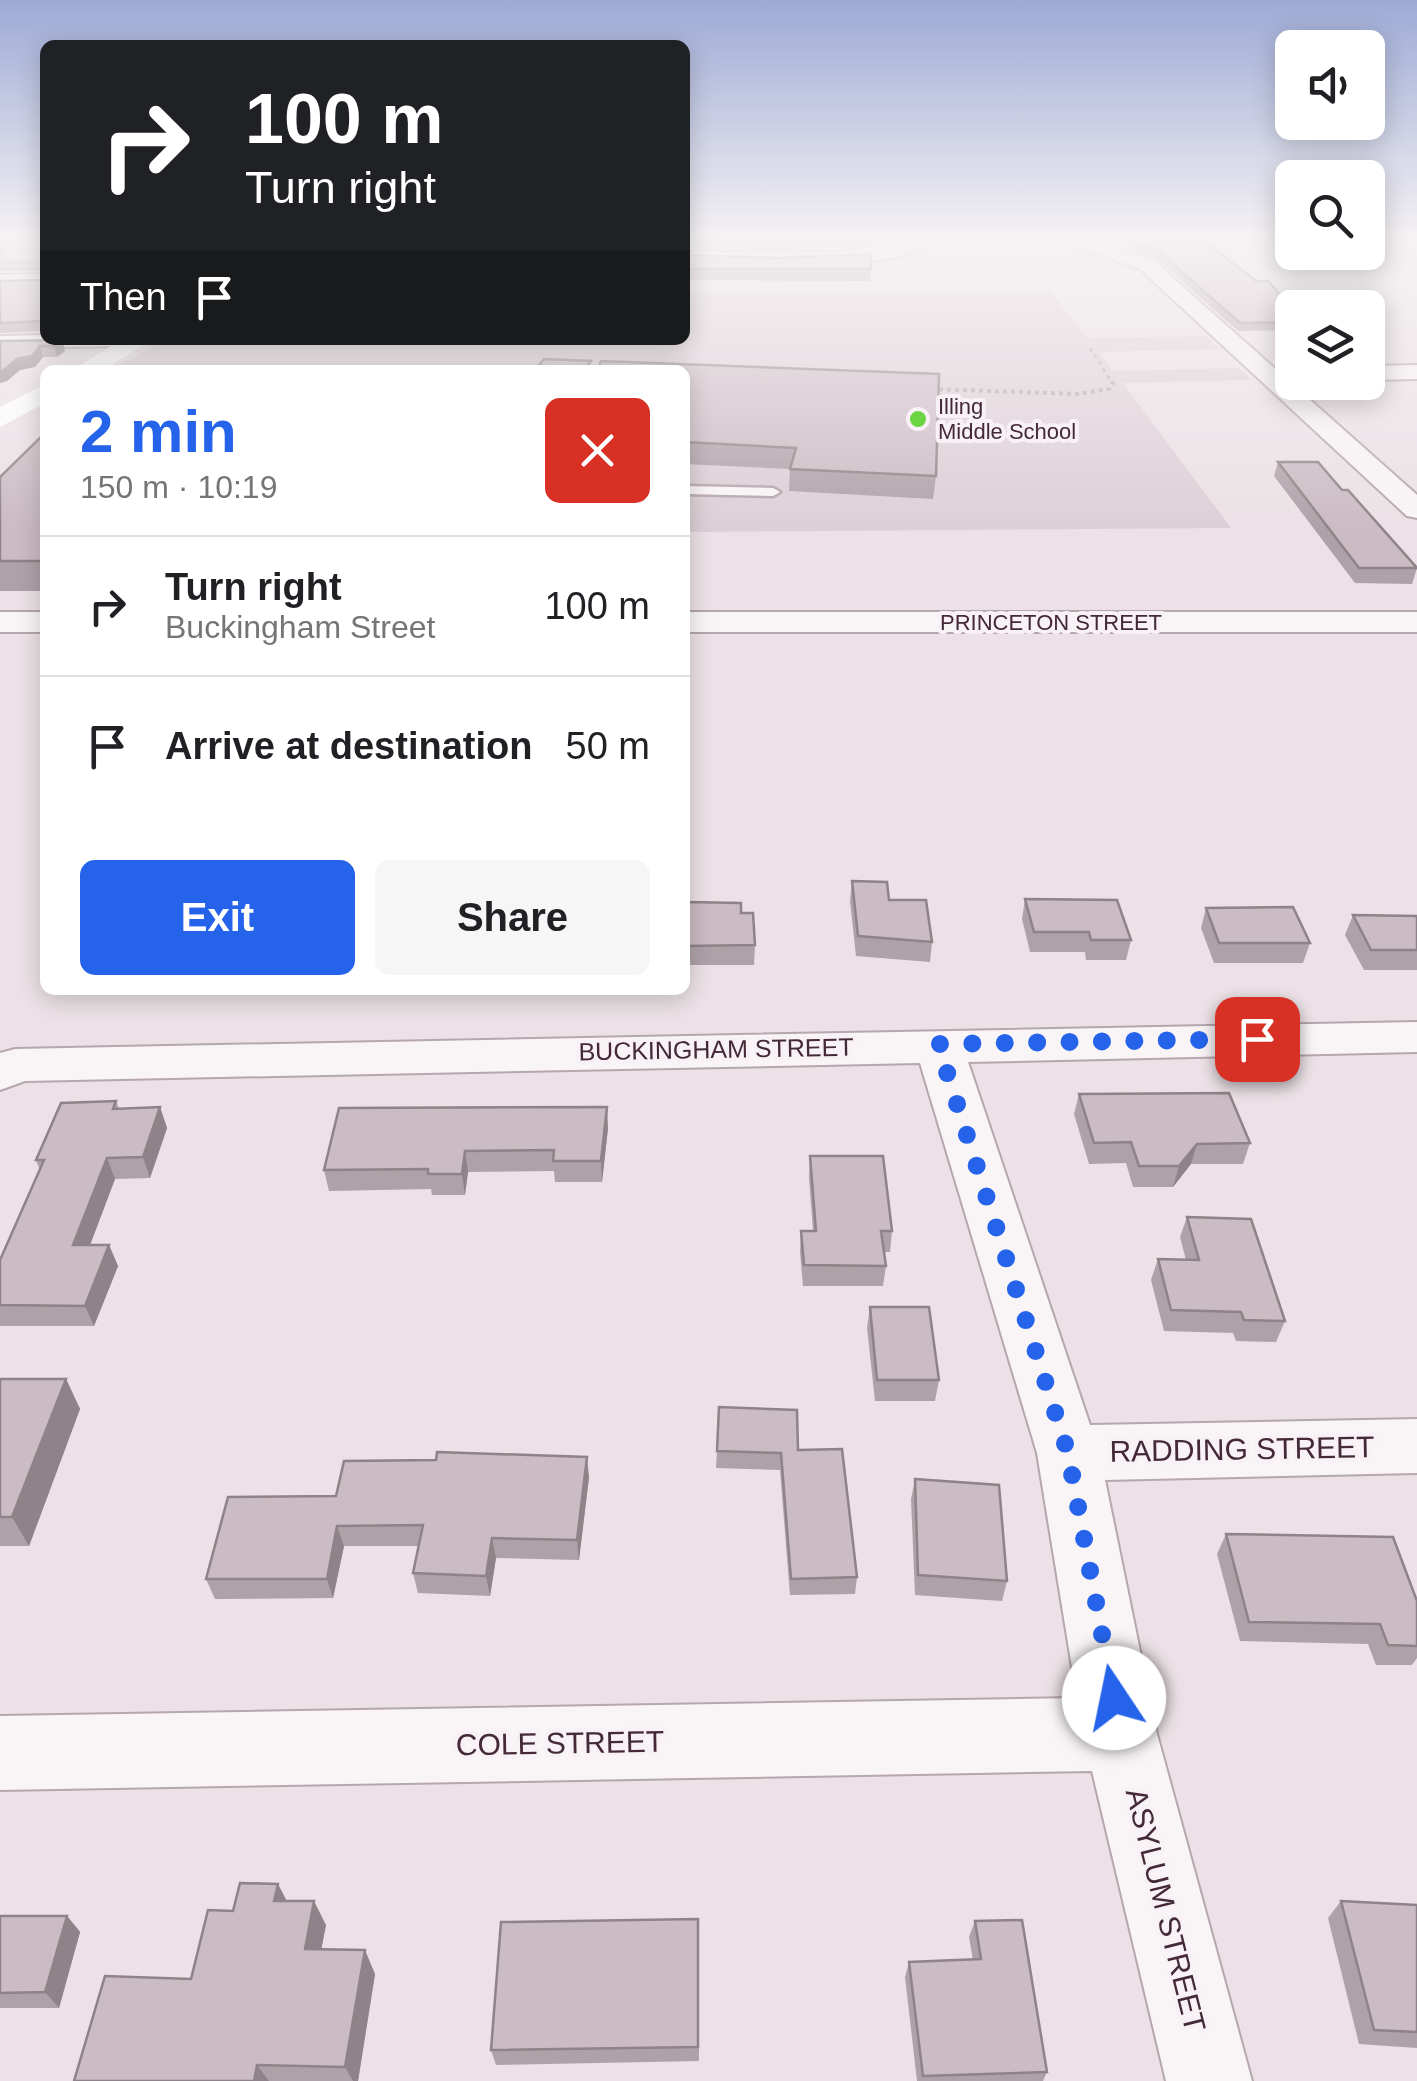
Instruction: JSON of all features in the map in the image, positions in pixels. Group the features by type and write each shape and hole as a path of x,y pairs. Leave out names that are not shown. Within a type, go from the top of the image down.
{"main road":[{"path":"94,365 130,345"},
{"path":"0,419 40,395"}],"street":[{"path":"1221,334 1417,510"},
{"path":"0,342 40,341"},
{"path":"1385,373 1417,372"},
{"path":"1264,374 1275,374"},
{"path":"0,622 40,622"},
{"name":"PRINCETON STREET","path":"690,622 1417,622"},
{"name":"BUCKINGHAM STREET","path":"8,1069 938,1044 1417,1037"},
{"name":"ASYLUM STREET","path":"938,1044 1068,1453 1120,1734 1210,2081"},
{"name":"RADDING STREET","path":"1068,1453 1417,1446"},
{"name":"COLE STREET","path":"0,1753 1120,1734"}],"lane":[{"path":"690,490 773,492"}],"path":[{"path":"918,389 1078,394 1109,389 1113,384 1090,348"}],"shaded area":[{"name":"Illing Middle School","path":"690,334 1084,334 1087,338 1206,336 1219,349 1099,352 1113,371 1239,368 1252,380 1123,383 1231,528 690,532 690,365 119,365 157,345 690,345"}],"building":[{"path":"40,340 40,345 55,345 40,346 32,356 17,359 0,371 0,341"},
{"path":"544,359 591,361 588,365 539,365"},
{"path":"601,361 939,374 936,476 790,469 796,448 690,442 690,365 600,365"},
{"path":"40,438 40,561 0,561 0,477"},
{"path":"1278,462 1318,462 1417,568 1359,568"},
{"path":"852,881 887,882 889,900 926,900 932,942 858,936"},
{"path":"1025,899 1117,900 1131,940 1091,940 1089,932 1034,932"},
{"path":"690,902 741,903 741,913 753,913 755,945 690,946"},
{"path":"1293,907 1310,943 1219,943 1206,908"},
{"path":"1353,915 1417,916 1417,950 1371,950"},
{"path":"1229,1093 1250,1143 1197,1144 1179,1166 1139,1166 1131,1142 1094,1143 1079,1094"},
{"path":"116,1101 113,1109 160,1107 143,1157 107,1158 73,1245 109,1245 85,1306 0,1305 0,1260 44,1160 36,1160 61,1103"},
{"path":"607,1107 601,1161 553,1161 554,1150 465,1151 462,1174 428,1174 428,1169 324,1170 339,1108"},
{"path":"810,1156 883,1156 892,1231 881,1231 886,1266 804,1265 801,1231 816,1231"},
{"path":"1187,1217 1251,1219 1285,1321 1244,1320 1241,1312 1171,1310 1158,1259 1199,1260"},
{"path":"870,1307 929,1307 939,1380 877,1380"},
{"path":"0,1379 66,1379 12,1517 0,1517"},
{"path":"719,1407 797,1410 798,1450 842,1449 857,1577 791,1579 781,1453 717,1451"},
{"path":"437,1452 587,1457 577,1540 492,1538 486,1576 413,1573 423,1525 337,1526 327,1579 206,1579 228,1497 336,1496 344,1461 436,1460"},
{"path":"915,1479 999,1485 1007,1581 918,1575"},
{"path":"1226,1534 1393,1537 1417,1601 1417,1646 1388,1645 1380,1624 1249,1622"},
{"path":"240,1883 278,1884 274,1901 314,1901 305,1949 365,1950 345,2067 257,2065 254,2081 74,2081 105,1976 191,1979 208,1910 233,1911"},
{"path":"1341,1901 1417,1905 1417,2032 1374,2030"},
{"path":"0,1916 67,1916 45,1992 0,1993"},
{"path":"698,1919 698,2047 491,2050 501,1922"},
{"path":"1022,1920 1047,2072 923,2076 909,1962 981,1959 975,1921"}],"place":[{"name":"Illing Middle School","path":"918,419"}],"route":[{"path":"1114,1698 1068,1453 938,1044 1257,1039"}]}
